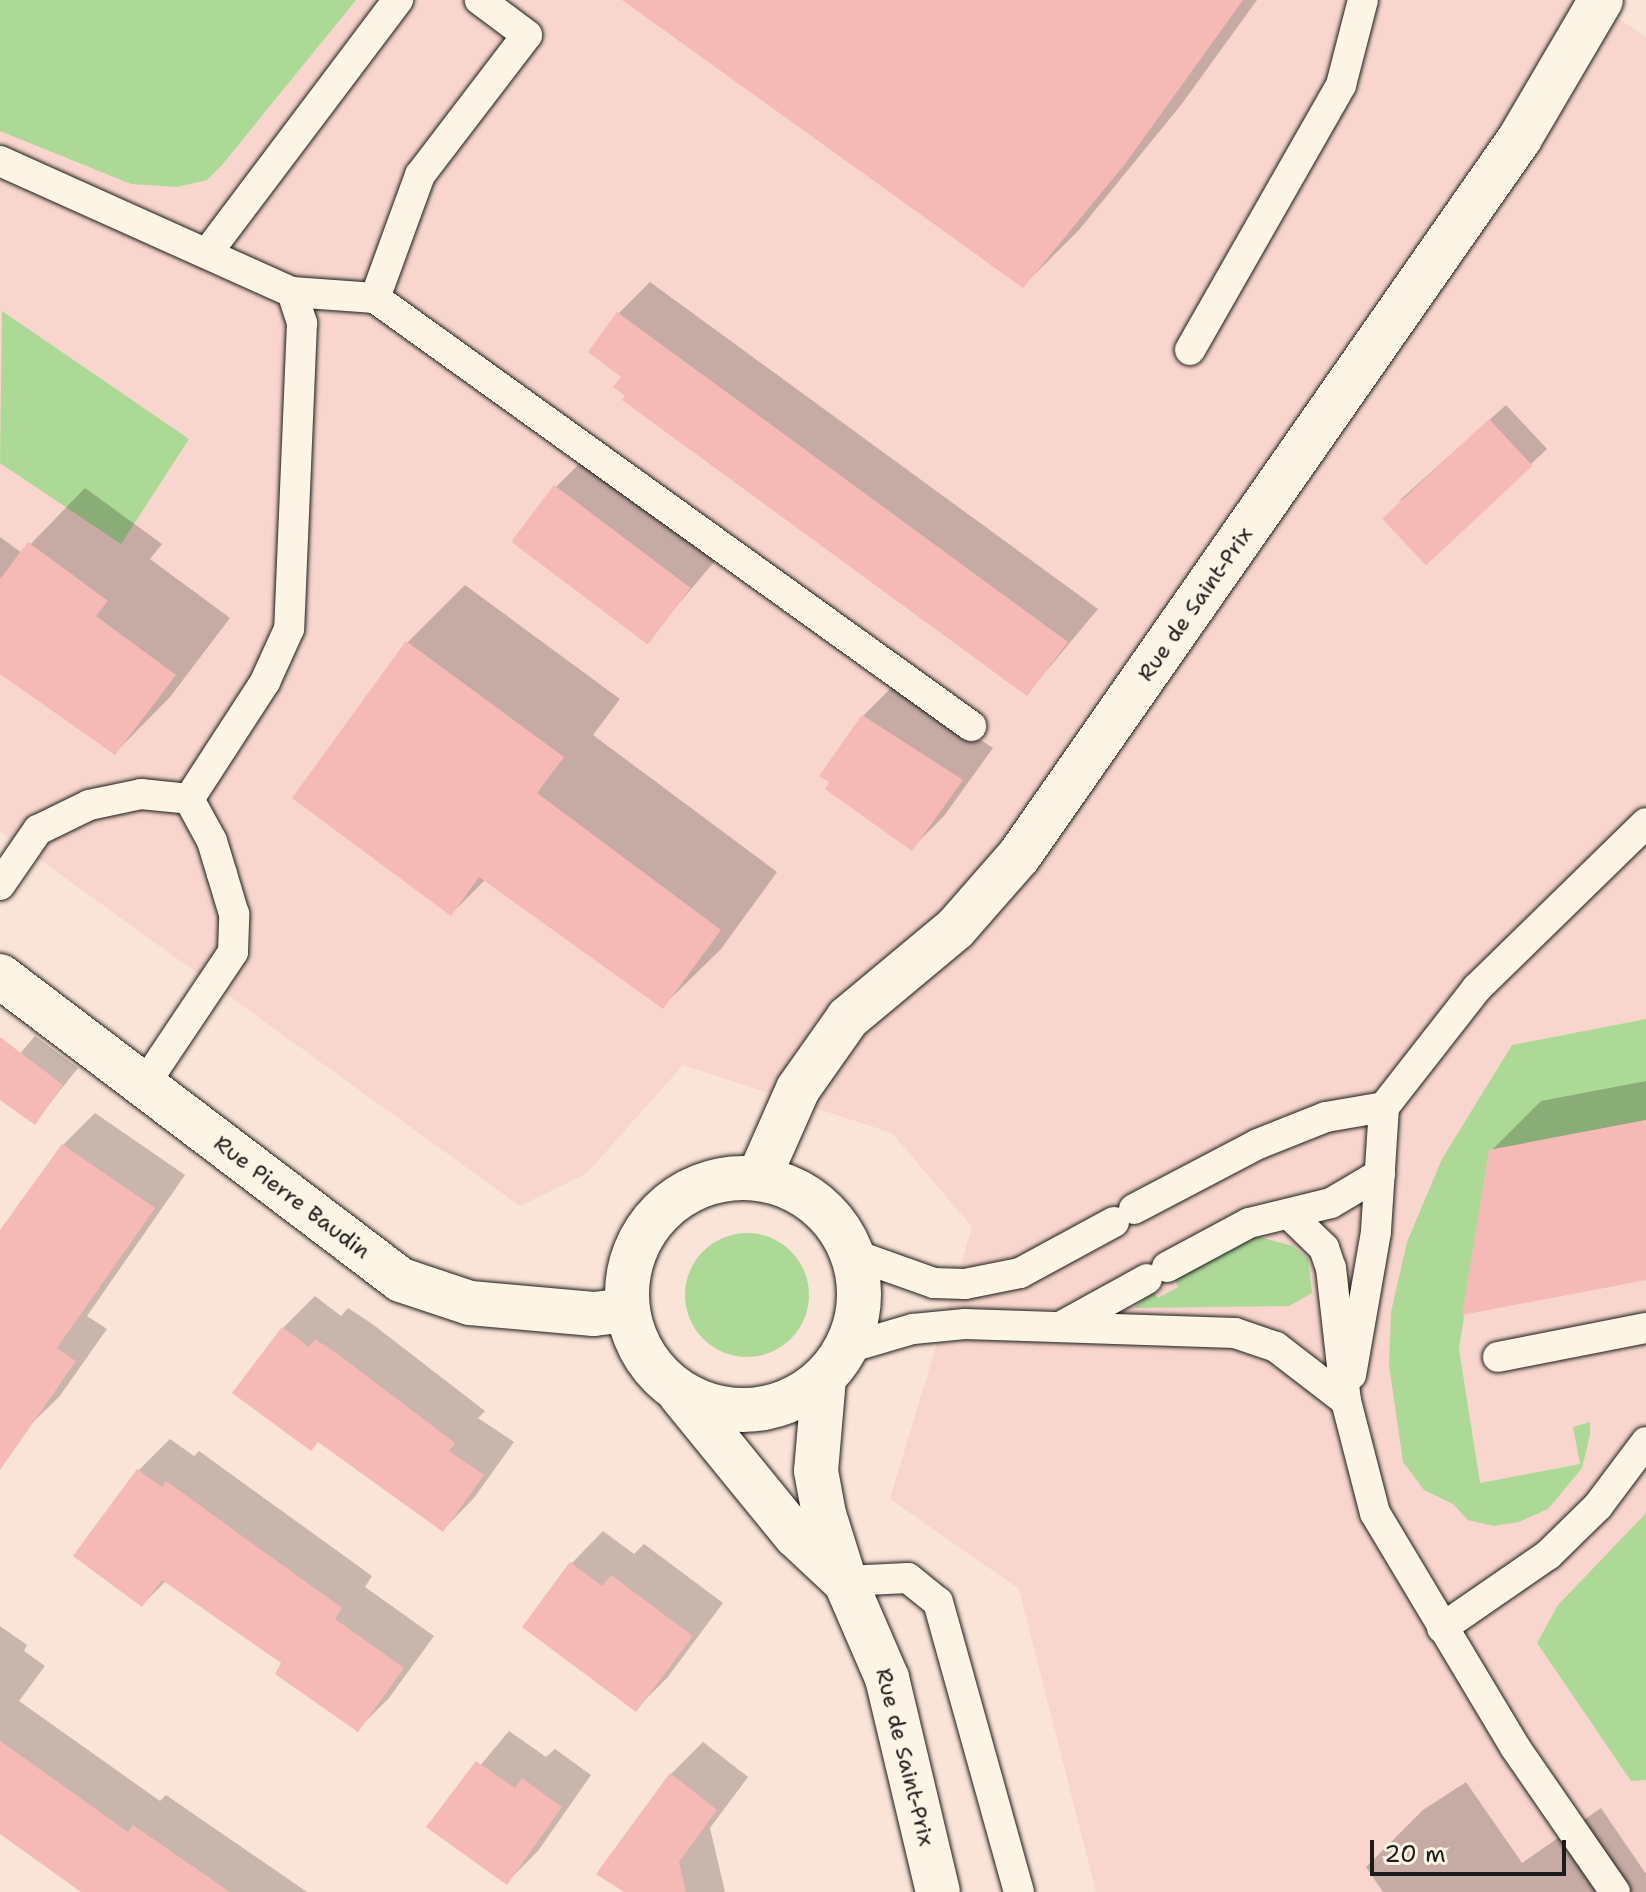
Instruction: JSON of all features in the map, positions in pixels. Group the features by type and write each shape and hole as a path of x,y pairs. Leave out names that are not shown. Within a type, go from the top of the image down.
{"street":[{"name":"Rue de Saint-Prix","path":"759,1177 798,1089 848,1018 955,929 1019,856 1520,138 1601,0"},
{"name":"Rue Pierre Baudin","path":"0,976 401,1280 470,1303 594,1314 627,1310"},
{"path":"723,1177 759,1177 794,1188 824,1208 855,1255 860,1298 854,1330 834,1364 783,1404 756,1409 700,1403 675,1389 652,1368 635,1341 627,1310 627,1274 638,1240 660,1211 689,1189 723,1177"},
{"name":"Rue de Saint-Prix","path":"834,1364 816,1471 845,1581 887,1678 938,1892"},
{"name":"Rue de Saint-Prix","path":"675,1389 728,1446 796,1536 845,1581"}],"lane":[{"path":"208,252 398,0"},
{"path":"375,298 420,175 527,35 480,0"},
{"path":"1190,350 1341,85 1363,0"},
{"path":"0,161 292,292 375,298 971,726"},
{"path":"189,799 265,682 289,629 302,323 292,292"},
{"path":"0,885 38,830 89,805 141,794 189,799"},
{"path":"144,1085 233,952 234,914 212,841 189,799"},
{"path":"1346,1401 1376,1232 1384,1107 1477,988 1646,823"},
{"path":"855,1255 934,1283 965,1284 1020,1273 1271,1138 1326,1117 1384,1107"},
{"path":"1060,1327 1249,1223 1291,1216 1331,1203 1380,1174"},
{"path":"1291,1216 1324,1248 1331,1268 1346,1401 1375,1513 1442,1628 1615,1892"},
{"path":"834,1364 913,1329 1060,1327 1235,1333 1276,1347 1346,1401"},
{"path":"1498,1357 1646,1328"},
{"path":"1442,1628 1548,1555 1598,1506 1646,1442"},
{"path":"845,1581 908,1578 938,1602 1019,1892"}],"shaded area":[{"path":"0,0 1591,0 1646,37 1646,1892 1096,1892 1019,1589 890,1499 972,1227 892,1133 683,1065 587,1173 520,1206 0,831"}],"green space":[{"path":"0,0 356,0 222,165 207,180 177,187 131,184 0,131"},
{"path":"2,311 189,439 121,544 0,463"},
{"path":"1646,1019 1646,1120 1489,1150 1459,1349 1480,1483 1580,1464 1573,1427 1590,1422 1590,1435 1582,1468 1548,1509 1519,1522 1494,1526 1468,1520 1453,1504 1424,1490 1403,1462 1389,1365 1391,1312 1407,1242 1442,1159 1512,1045"},
{"path":"747,1233 771,1238 791,1251 804,1271 809,1295 804,1319 791,1339 771,1352 747,1357 723,1352 703,1339 690,1319 685,1295 690,1271 703,1251 723,1238"},
{"path":"1255,1236 1293,1246 1308,1259 1312,1293 1289,1306 1134,1308 1153,1291 1158,1298 1178,1287 1174,1278"},
{"path":"1646,1513 1646,1780 1631,1781 1537,1643 1558,1605"}],"building":[{"path":"622,0 1243,0 1125,164 1023,288"},
{"path":"617,312 1068,642 1027,696 622,400 625,396 613,387 621,377 588,352"},
{"path":"1489,419 1533,466 1426,565 1382,519"},
{"path":"554,485 691,588 648,645 511,542"},
{"path":"28,542 108,601 96,616 176,675 115,755 0,674 0,579"},
{"path":"406,641 564,757 537,793 721,930 663,1009 479,877 451,916 292,798"},
{"path":"862,715 963,780 912,851 825,789 829,782 819,776"},
{"path":"0,1037 63,1085 35,1125 0,1100"},
{"path":"1646,1120 1646,1280 1462,1315 1489,1150"},
{"path":"62,1144 155,1208 57,1348 76,1361 0,1470 0,1230"},
{"path":"282,1327 309,1347 315,1339 339,1355 455,1443 449,1451 484,1475 443,1532 318,1442 311,1451 232,1393"},
{"path":"137,1469 162,1487 166,1481 342,1608 335,1619 404,1668 358,1732 275,1674 281,1663 162,1580 142,1607 73,1556"},
{"path":"570,1562 602,1586 611,1575 693,1636 636,1712 522,1627"},
{"path":"0,1741 128,1832 133,1825 230,1892 81,1892 0,1834"},
{"path":"476,1761 515,1788 522,1778 562,1807 507,1885 426,1827"},
{"path":"670,1773 717,1810 679,1862 686,1892 624,1892 596,1874"}]}
